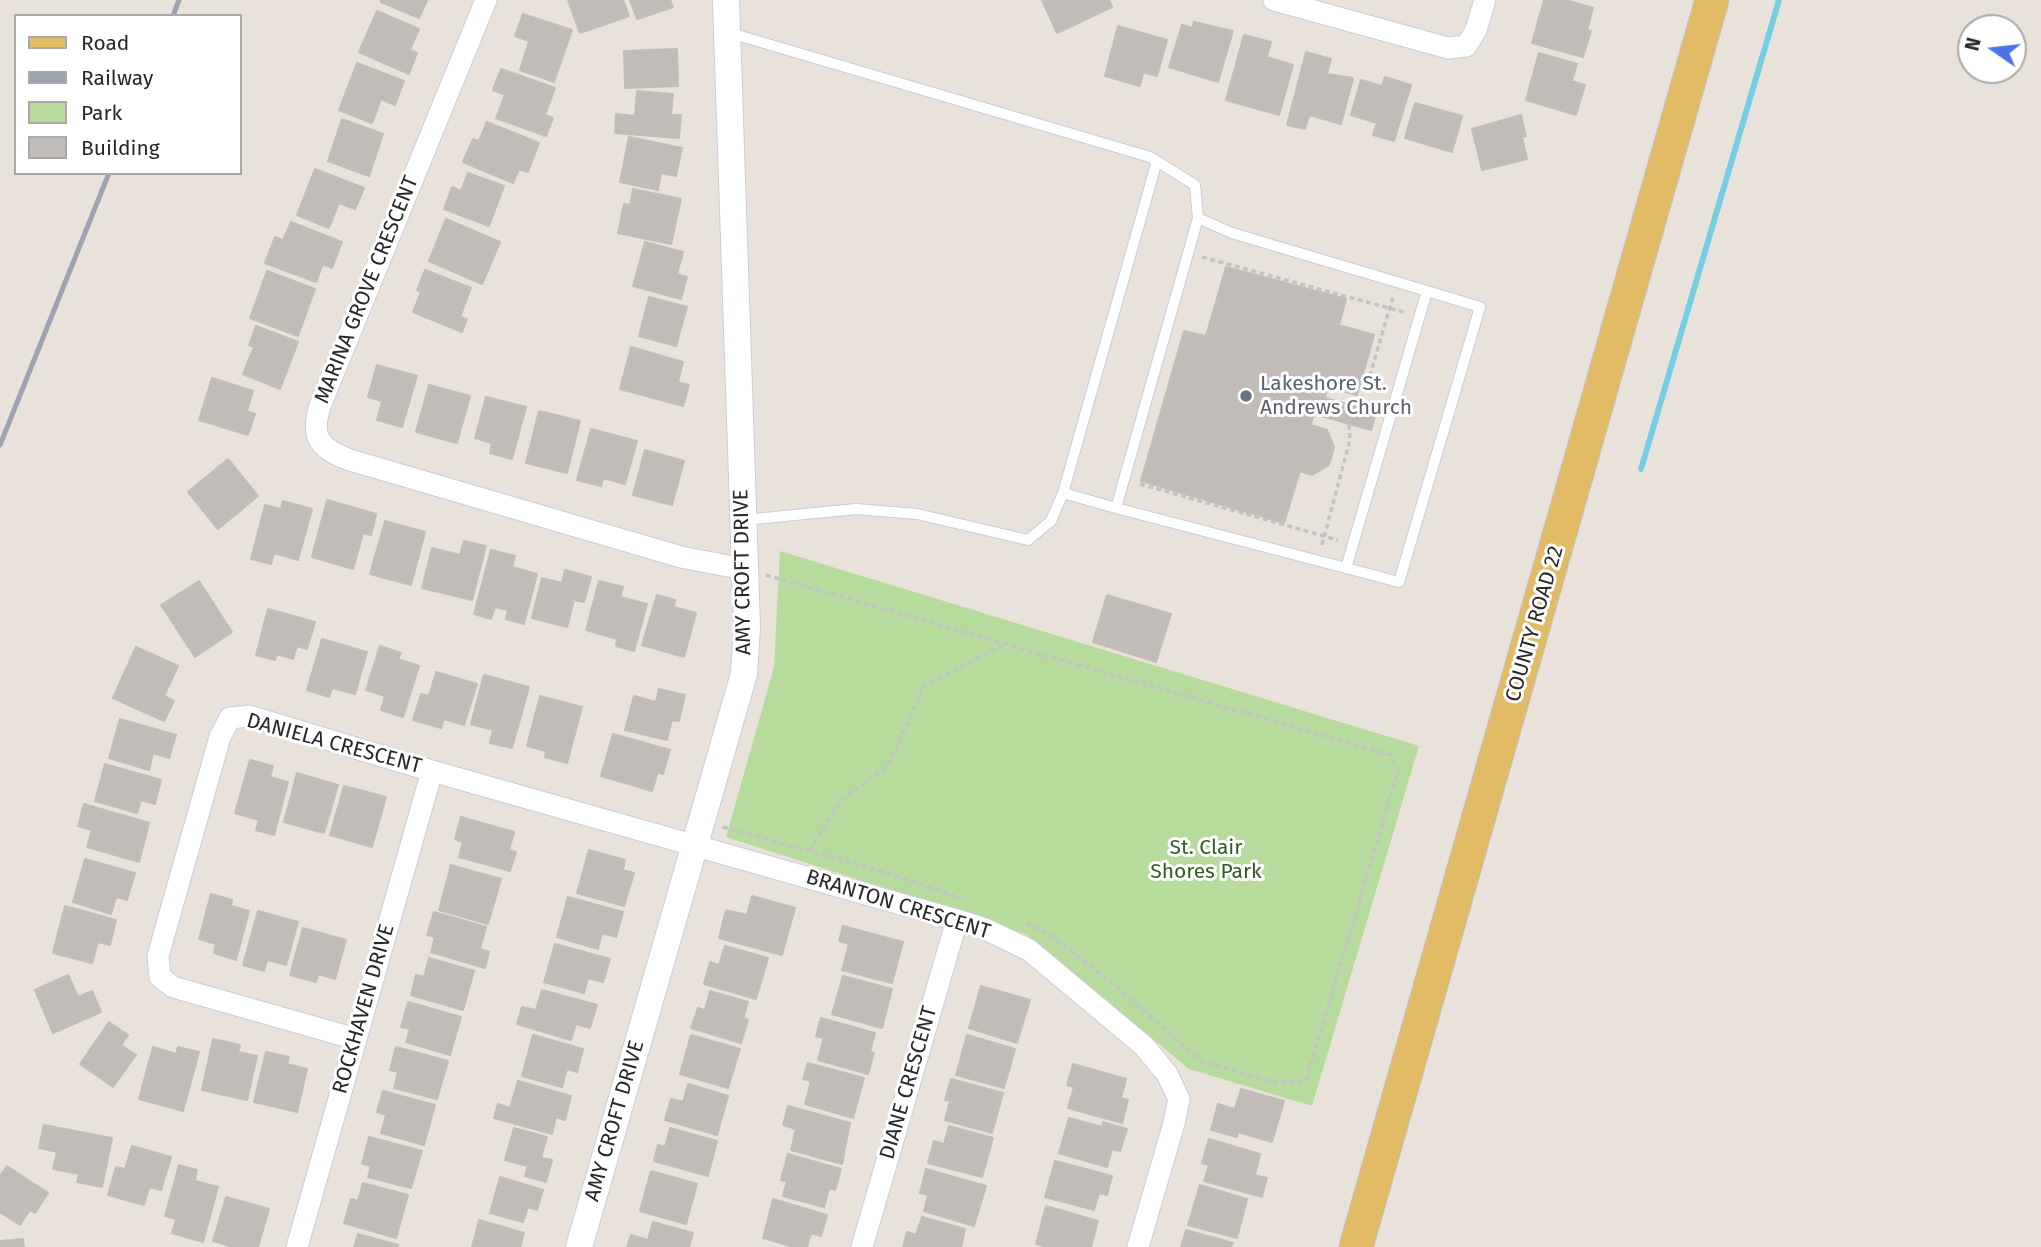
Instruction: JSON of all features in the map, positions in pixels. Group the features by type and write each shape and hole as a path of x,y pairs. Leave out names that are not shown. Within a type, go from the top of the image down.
{"main road":[{"name":"COUNTY ROAD 22","path":"1356,1247 1712,0"}],"street":[{"name":"MARINA GROVE CRESCENT","path":"486,0 320,406 315,423 319,440 330,452 350,460 681,557 744,569"},
{"name":"AMY CROFT DRIVE","path":"579,1247 744,674 747,627 726,0"},
{"path":"1274,0 1448,48 1466,46 1476,30 1485,0"},
{"name":"DANIELA CRESCENT","path":"356,1039 173,987 160,977 158,956 220,737 230,718 249,716 432,771 695,844"},
{"name":"ROCKHAVEN DRIVE","path":"297,1247 432,771"},
{"name":"BRANTON CRESCENT","path":"695,844 985,929 1029,950 1144,1046 1167,1074 1178,1099 1174,1123 1138,1247"},
{"name":"DIANE CRESCENT","path":"862,1247 957,920"}],"lane":[{"path":"727,32 1150,156 1195,185 1198,218 1115,508"},
{"path":"744,520 856,509 917,514 1028,540 1051,521 1063,493 1157,161"},
{"path":"1063,493 1399,582 1480,307 1231,233 1198,218"},
{"path":"1346,568 1427,291"}],"path":[{"path":"1188,252 1419,316"},
{"path":"1355,406 1365,392 1398,283"},
{"path":"1317,561 1350,440 1349,424"},
{"path":"1124,480 1353,544"},
{"path":"744,569 1391,755 1398,770 1306,1081 1276,1083 1200,1061 1116,986 1045,931 1020,921"},
{"path":"797,874 840,801 888,766 924,686 1005,644"},
{"path":"722,826 884,872 962,898"}],"green space":[{"name":"St. Clair Shores Park","path":"780,551 1419,746 1312,1106 1189,1069 1026,934 726,837 774,667"}],"building":[{"path":"381,0 427,0 419,18"},
{"path":"568,0 623,0 629,16 580,33"},
{"path":"630,0 670,0 673,7 637,19"},
{"path":"1042,0 1109,0 1112,7 1057,33"},
{"path":"1544,0 1565,0 1593,8 1587,30 1591,31 1583,57 1532,43"},
{"path":"377,11 419,29 410,50 417,53 409,74 359,52"},
{"path":"523,14 572,30 554,82 520,70 529,41 515,36"},
{"path":"1194,22 1233,31 1218,82 1169,67 1182,25 1192,28"},
{"path":"1118,26 1167,40 1157,76 1143,72 1140,86 1105,76"},
{"path":"1244,35 1271,42 1267,57 1293,65 1279,115 1226,100"},
{"path":"677,49 678,86 625,88 624,51"},
{"path":"1306,52 1331,59 1327,74 1353,78 1341,124 1309,115 1305,129 1287,125"},
{"path":"1539,53 1577,64 1572,81 1585,85 1576,115 1526,100"},
{"path":"357,63 404,81 395,105 381,99 372,123 339,110"},
{"path":"501,69 555,88 545,115 553,118 546,136 496,118 505,95 493,90"},
{"path":"1385,77 1411,85 1394,141 1373,135 1377,123 1351,115 1361,80 1382,86"},
{"path":"637,91 673,94 671,115 681,115 679,138 615,133 616,114 635,116"},
{"path":"1415,103 1462,116 1452,152 1405,138"},
{"path":"1521,115 1526,136 1522,137 1527,159 1482,170 1472,129"},
{"path":"342,119 383,134 369,176 328,161"},
{"path":"487,122 539,143 528,172 519,169 513,183 463,162 473,139 479,141"},
{"path":"629,137 682,148 676,176 661,173 658,190 620,182"},
{"path":"315,169 364,188 355,209 339,203 329,228 297,215"},
{"path":"468,173 504,186 489,226 444,209 452,187 461,191"},
{"path":"633,189 681,199 671,244 618,233 624,204 630,205"},
{"path":"446,219 500,242 482,284 429,261"},
{"path":"291,222 342,242 332,268 323,264 316,282 265,263 275,237 283,240"},
{"path":"645,242 683,252 677,274 687,277 681,299 633,286"},
{"name":"Lakeshore St. Andrews Church","path":"1226,267 1346,299 1339,325 1374,335 1357,395 1328,387 1325,398 1376,412 1371,430 1314,414 1311,425 1327,430 1334,447 1329,465 1312,475 1300,471 1284,523 1141,481 1184,331 1206,336"},
{"path":"425,270 471,288 460,317 467,319 462,332 413,312 421,292 417,290"},
{"path":"267,271 315,289 298,336 250,318"},
{"path":"649,297 687,307 676,346 639,336"},
{"path":"256,326 298,342 280,389 243,374 254,347 249,345"},
{"path":"631,347 683,362 678,382 689,385 683,406 620,389"},
{"path":"377,365 417,376 402,427 377,420 382,401 368,397"},
{"path":"212,378 253,391 247,411 255,414 248,435 199,420"},
{"path":"429,385 470,396 457,443 416,432"},
{"path":"486,397 526,407 512,459 490,453 492,443 475,438"},
{"path":"539,411 580,421 567,473 526,463"},
{"path":"591,429 637,441 625,484 603,478 601,486 577,480"},
{"path":"645,450 684,461 672,505 633,495"},
{"path":"228,459 258,496 218,529 188,492"},
{"path":"327,500 376,514 371,535 363,533 353,569 312,557"},
{"path":"283,501 312,509 298,560 274,553 271,564 251,559 265,505 281,509"},
{"path":"385,521 425,532 411,585 370,574"},
{"path":"464,541 486,546 472,600 422,588 432,548 460,555"},
{"path":"491,550 515,556 512,567 537,574 524,624 506,619 508,610 495,607 491,619 474,614"},
{"path":"565,570 591,577 584,602 574,600 567,627 532,618 542,578 562,583"},
{"path":"199,581 232,632 195,657 161,605"},
{"path":"599,581 623,587 620,597 647,604 634,651 616,646 617,639 586,630"},
{"path":"657,595 675,600 674,607 696,613 684,657 642,645"},
{"path":"1107,595 1171,614 1156,662 1093,642"},
{"path":"268,609 315,622 307,649 297,646 293,659 277,654 275,660 256,655"},
{"path":"322,639 367,652 355,694 332,688 329,697 307,690"},
{"path":"380,646 401,653 398,659 419,666 403,717 381,710 385,696 366,690"},
{"path":"136,647 178,666 164,696 174,701 164,721 113,698"},
{"path":"436,672 477,684 464,725 444,719 441,728 413,720 421,694 429,696"},
{"path":"484,675 529,687 512,748 490,743 493,730 471,724"},
{"path":"659,689 685,695 679,721 672,720 667,740 625,730 634,696 656,702"},
{"path":"540,696 582,707 567,763 545,757 546,751 527,746"},
{"path":"120,719 176,735 169,758 153,753 149,770 109,758"},
{"path":"613,734 670,750 663,774 658,772 652,791 601,776"},
{"path":"250,760 273,766 270,777 288,782 274,835 256,830 259,820 235,813"},
{"path":"105,764 161,780 155,804 141,800 137,813 95,801"},
{"path":"297,773 338,785 324,833 284,822"},
{"path":"344,786 386,797 372,847 330,835"},
{"path":"84,804 149,823 139,862 87,847 92,830 78,826"},
{"path":"461,817 514,832 509,850 516,852 510,871 459,857 463,842 455,839"},
{"path":"589,850 625,860 623,870 634,873 624,906 577,893"},
{"path":"85,859 135,873 127,900 116,897 111,914 73,902"},
{"path":"451,865 501,879 488,924 439,910"},
{"path":"211,894 232,900 231,906 249,911 236,960 214,953 216,944 199,939"},
{"path":"752,896 795,908 782,955 719,938 726,910 747,915"},
{"path":"568,897 623,912 616,937 602,933 598,949 557,937"},
{"path":"65,906 116,920 110,945 98,942 92,963 53,953"},
{"path":"258,911 298,922 286,965 267,960 264,971 243,965"},
{"path":"434,912 486,927 480,949 489,952 485,968 431,952 435,937 427,935"},
{"path":"843,926 903,942 892,983 842,970 849,944 839,941"},
{"path":"303,928 346,940 335,979 318,974 316,982 290,975"},
{"path":"555,944 610,959 603,982 588,978 584,993 544,982"},
{"path":"725,946 768,958 756,999 704,984 710,962 719,965"},
{"path":"429,958 474,971 463,1010 411,995 416,975 424,977"},
{"path":"68,975 78,997 92,991 101,1012 53,1033 35,990"},
{"path":"843,976 892,989 882,1028 832,1014"},
{"path":"981,986 1030,1000 1017,1043 969,1028"},
{"path":"542,990 597,1005 590,1028 576,1024 571,1040 517,1024 522,1007 536,1010"},
{"path":"710,991 748,1002 743,1018 748,1020 741,1043 691,1028 698,1008 705,1010"},
{"path":"408,1002 461,1017 450,1055 406,1042 410,1029 401,1027"},
{"path":"821,1018 875,1033 870,1052 874,1053 868,1074 818,1060 824,1038 816,1036"},
{"path":"109,1022 128,1035 121,1045 136,1055 113,1087 80,1064"},
{"path":"533,1035 583,1049 577,1072 567,1069 562,1087 522,1076"},
{"path":"691,1035 740,1049 728,1088 680,1074"},
{"path":"967,1035 1015,1049 1004,1088 956,1075"},
{"path":"213,1039 240,1045 238,1052 257,1056 247,1100 202,1090"},
{"path":"153,1047 176,1054 178,1047 199,1052 183,1111 139,1099"},
{"path":"396,1047 448,1061 437,1099 394,1088 398,1072 390,1070"},
{"path":"266,1052 289,1057 287,1064 307,1069 297,1112 254,1102"},
{"path":"808,1063 864,1078 853,1118 805,1104 811,1081 803,1079"},
{"path":"1073,1064 1126,1079 1121,1098 1128,1100 1122,1123 1068,1108 1074,1087 1067,1085"},
{"path":"951,1079 1003,1093 992,1133 945,1120 950,1101 945,1100"},
{"path":"518,1081 571,1096 565,1120 556,1117 552,1134 494,1118 498,1104 510,1108"},
{"path":"688,1084 728,1096 717,1135 665,1120 671,1099 683,1102"},
{"path":"1241,1089 1284,1101 1272,1142 1238,1132 1237,1137 1211,1130 1218,1104 1235,1109"},
{"path":"383,1091 435,1105 424,1145 381,1133 386,1115 377,1112"},
{"path":"788,1106 850,1123 842,1164 791,1150 796,1129 783,1125"},
{"path":"1069,1118 1102,1127 1103,1122 1127,1129 1120,1151 1112,1149 1107,1167 1059,1153"},
{"path":"44,1125 112,1138 102,1187 77,1182 79,1174 53,1169 57,1152 39,1148"},
{"path":"949,1126 993,1138 982,1177 928,1163 934,1141 944,1144"},
{"path":"514,1128 547,1137 541,1158 552,1160 546,1182 525,1176 528,1166 505,1160"},
{"path":"670,1128 717,1141 708,1176 654,1161 658,1145 665,1147"},
{"path":"369,1137 422,1151 411,1188 368,1177 371,1166 362,1164"},
{"path":"1209,1139 1260,1154 1255,1175 1267,1178 1262,1197 1204,1181 1209,1165 1202,1163"},
{"path":"132,1146 171,1157 161,1190 149,1187 144,1205 108,1195 116,1167 125,1169"},
{"path":"788,1154 841,1169 835,1190 829,1188 824,1207 783,1196 787,1181 781,1180"},
{"path":"1055,1161 1112,1176 1107,1195 1099,1193 1094,1210 1045,1197"},
{"path":"179,1165 197,1170 195,1181 218,1187 203,1242 172,1233 176,1219 165,1216"},
{"path":"7,1166 48,1193 35,1213 30,1210 20,1225 0,1212 0,1176"},
{"path":"926,1169 986,1186 974,1226 924,1211 928,1195 920,1193"},
{"path":"651,1171 697,1184 686,1224 640,1211"},
{"path":"500,1177 543,1190 537,1210 528,1207 523,1222 490,1213"},
{"path":"363,1183 408,1195 396,1238 344,1223 351,1199 358,1201"},
{"path":"1200,1185 1247,1199 1237,1238 1188,1225"},
{"path":"226,1197 269,1209 258,1247 233,1247 213,1241"},
{"path":"773,1199 827,1215 821,1236 811,1233 807,1247 794,1247 763,1238"},
{"path":"1046,1206 1098,1221 1091,1247 1047,1247 1036,1244"},
{"path":"922,1217 965,1229 961,1247 903,1247 907,1232 916,1235"},
{"path":"479,1220 524,1233 520,1247 472,1247"},
{"path":"653,1222 693,1233 689,1247 627,1247 631,1235 648,1240"},
{"path":"1186,1230 1233,1243 1231,1247 1181,1247"},
{"path":"358,1234 398,1245 354,1247"},
{"path":"23,1239 24,1247 0,1247 0,1241"}],"waterway":[{"path":"1641,469 1779,0"}],"railway":[{"path":"174,14 179,0"},
{"path":"0,445 108,175"}],"place":[{"name":"Lakeshore St. Andrews Church","path":"1246,396"}]}
